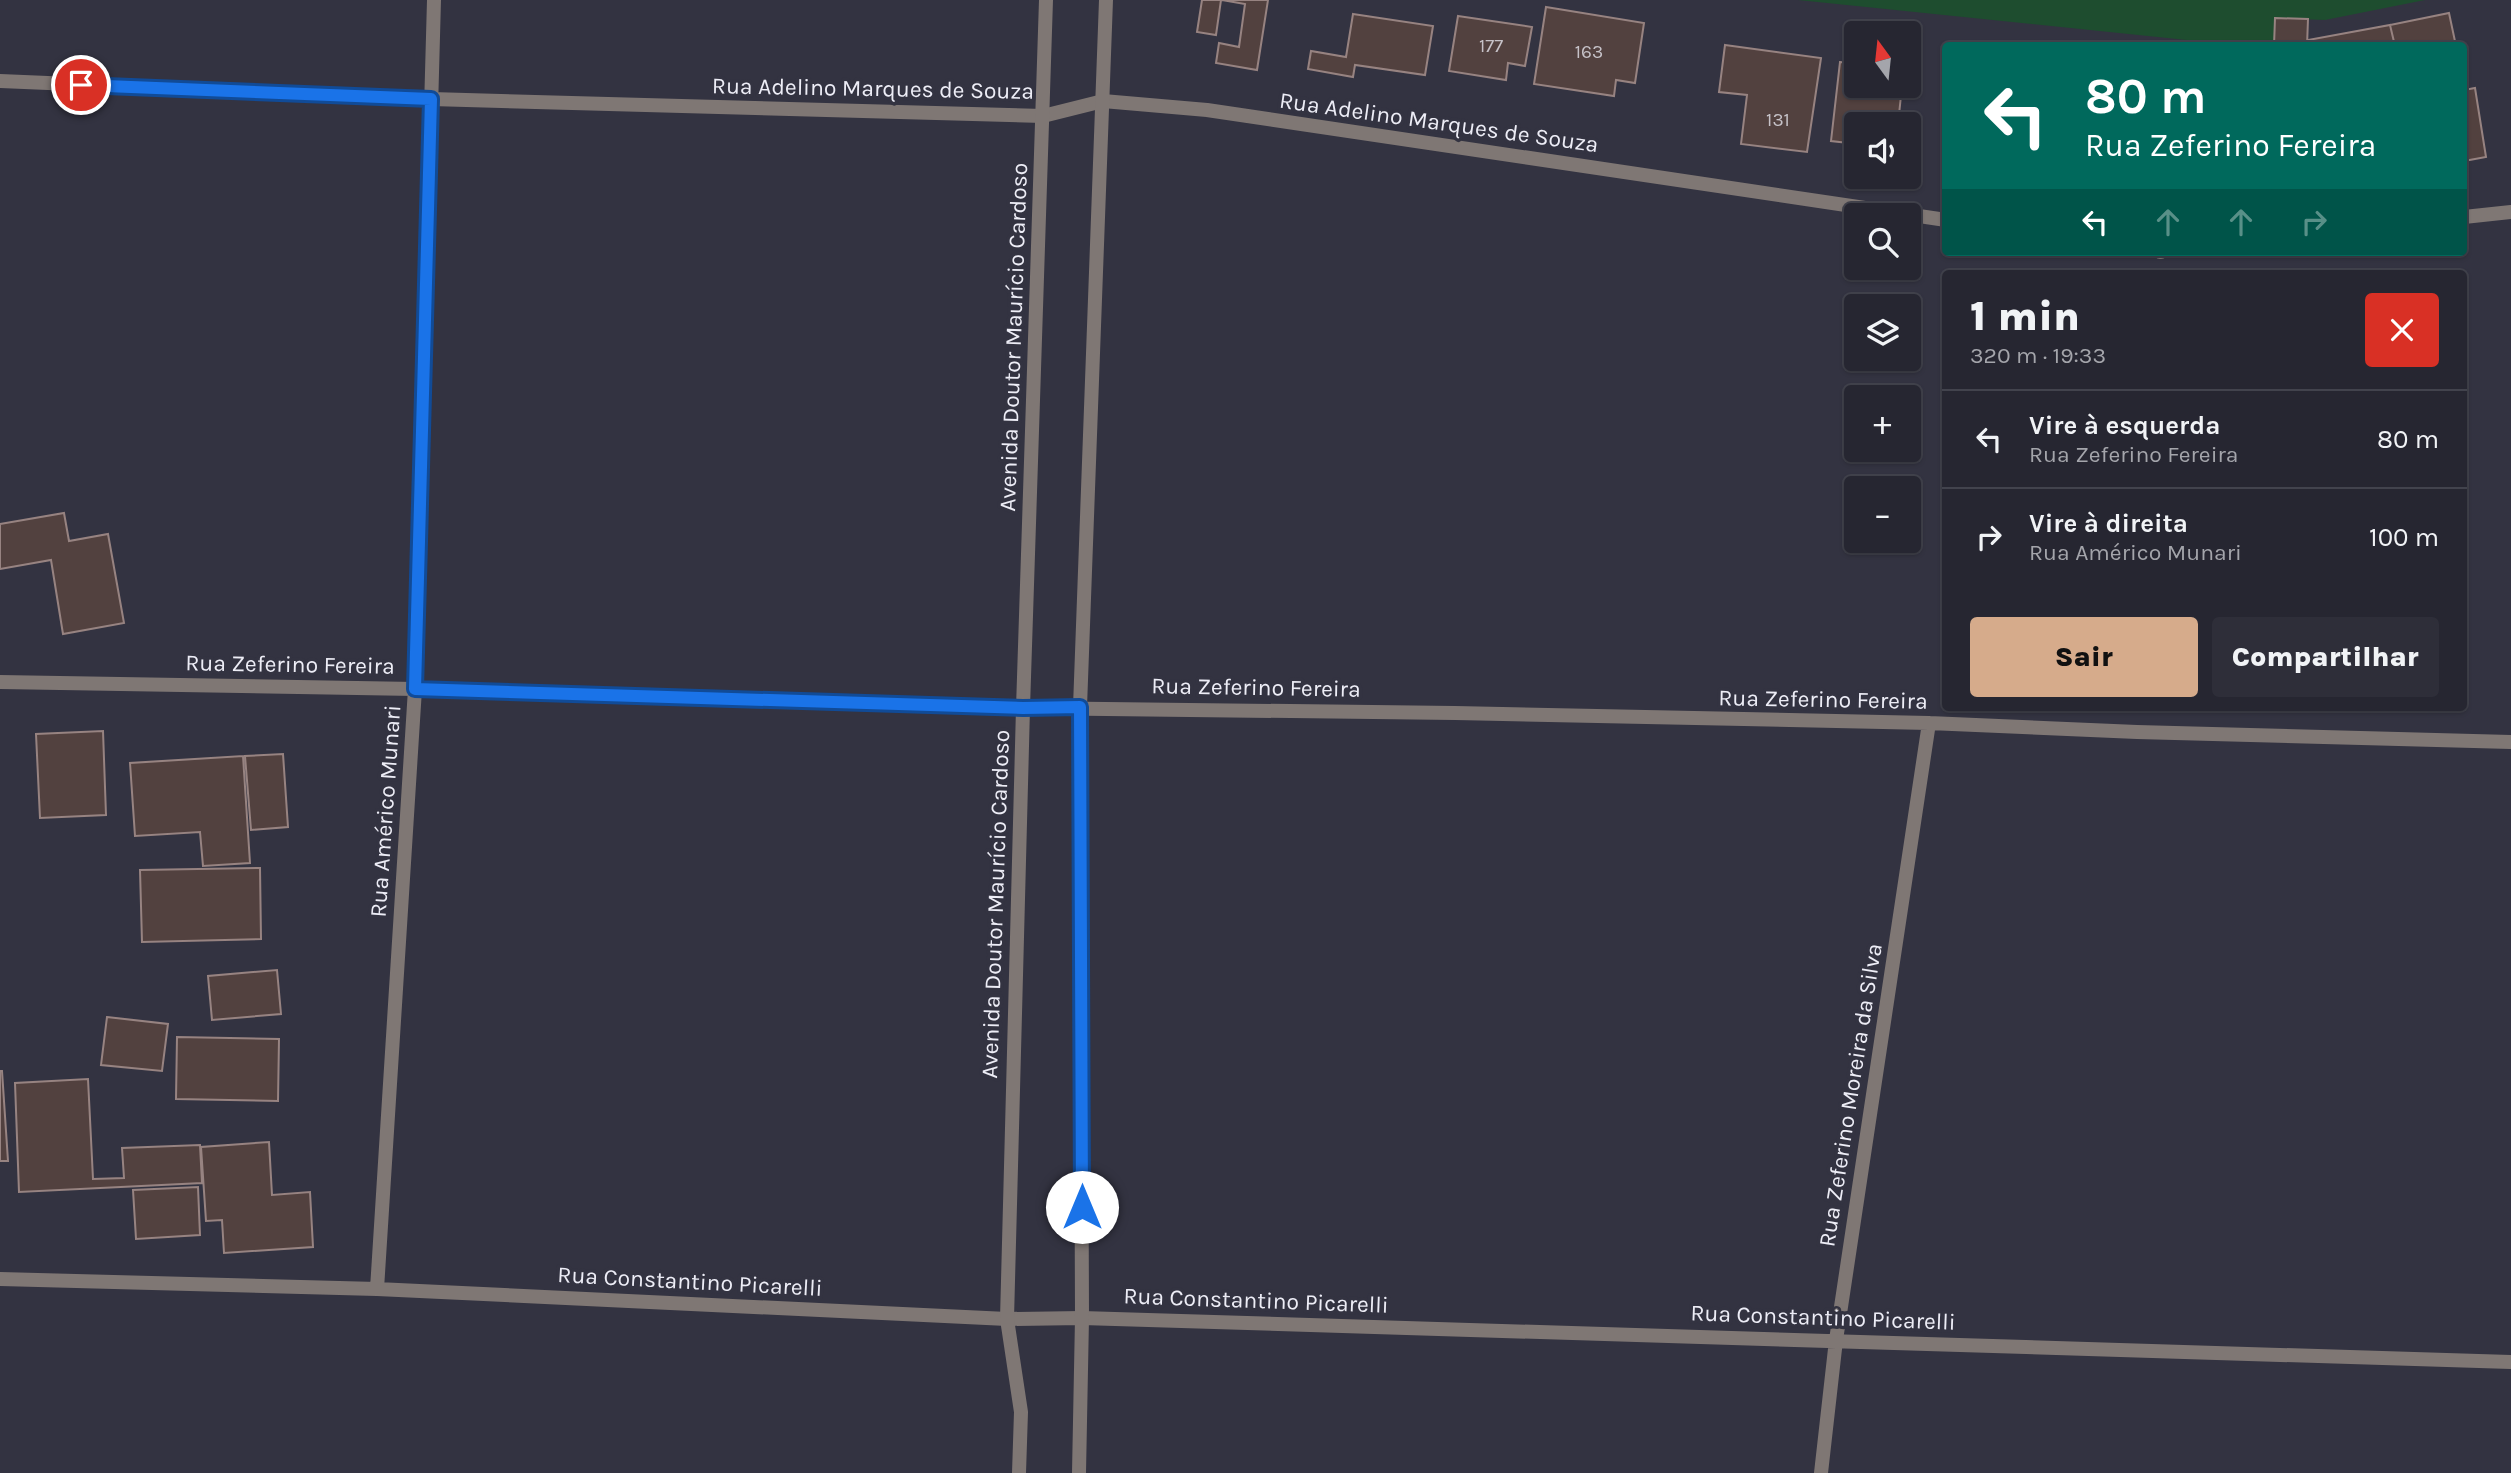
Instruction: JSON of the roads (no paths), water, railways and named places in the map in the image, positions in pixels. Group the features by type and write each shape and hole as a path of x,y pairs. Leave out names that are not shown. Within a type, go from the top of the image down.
{"street":[{"name":"Rua Américo Munari","path":"377,1289 415,689 434,0"},
{"name":"Avenida Doutor Maurício Cardoso","path":"1019,1473 1021,1412 1007,1319 1046,0"},
{"path":"1079,1473 1082,1318 1080,707 1106,0"},
{"name":"Rua Adelino Marques de Souza","path":"0,81 431,99 1043,116 1103,101 1207,110 1942,219"},
{"path":"2467,217 2511,212"},
{"name":"Rua Zeferino Fereira","path":"0,682 415,689 1023,708 1929,723 2137,732 2511,742"},
{"name":"Rua Zeferino Moreira da Silva","path":"1821,1473 1836,1340 1929,723"},
{"name":"Rua Constantino Picarelli","path":"0,1279 377,1289 1007,1319 1082,1318 2511,1362"}]}
